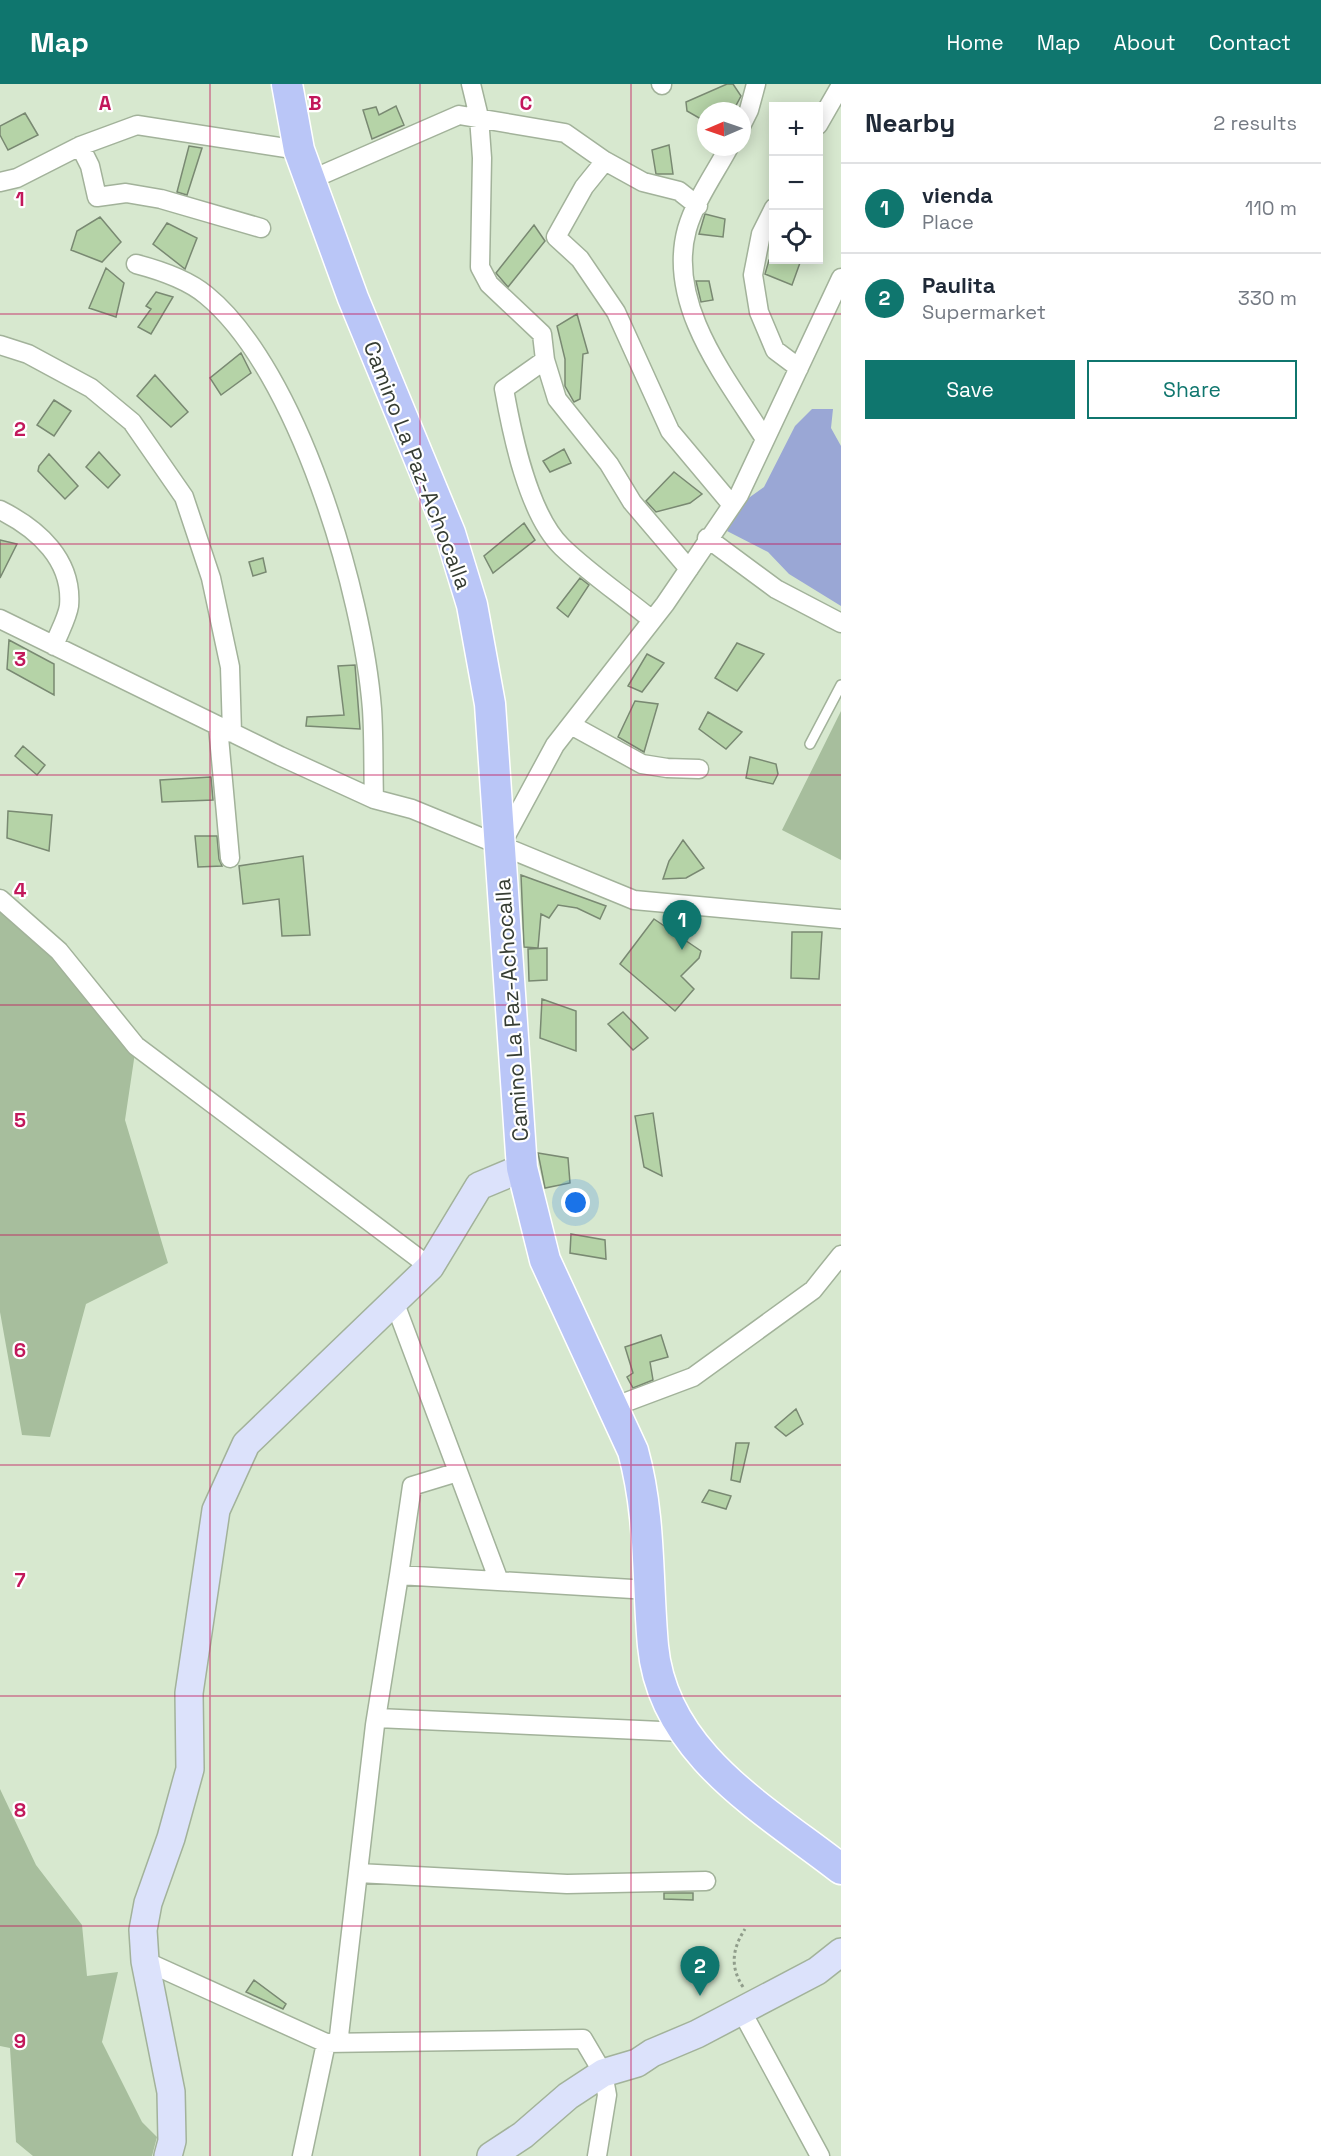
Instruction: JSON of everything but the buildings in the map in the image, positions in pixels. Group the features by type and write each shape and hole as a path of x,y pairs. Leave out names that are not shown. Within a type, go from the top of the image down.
{"main road":[{"name":"Camino La Paz-Achocalla","path":"287,84 298,150 353,298 450,533 472,605 490,704 522,1168 545,1260 633,1451 642,1484 648,1529 653,1649 667,1701 683,1732 712,1768 841,1869"},
{"path":"168,2156 172,2141 171,2092 145,1961 143,1930 148,1903 171,1838 190,1769 189,1693 216,1510 246,1444 430,1267 479,1186 522,1168"},
{"path":"491,2156 523,2134 568,2096 603,2073 637,2063 817,1971 841,1952"}],"street":[{"path":"471,84 479,117 482,158 480,267 489,284 542,334 545,360 557,399 609,464 632,502 689,569"},
{"path":"751,103 756,84"},
{"path":"823,118 841,85"},
{"path":"310,180 459,115 565,133 605,161 643,182 679,191 698,206"},
{"path":"0,182 17,178 80,146 137,125 298,150"},
{"path":"80,146 90,166 97,196 126,193 161,199 261,228"},
{"path":"724,156 687,228 682,261 689,305 714,359 765,439"},
{"path":"605,161 584,187 556,237 580,259 616,312 670,431 732,505"},
{"path":"773,210 761,234 753,275 759,312 775,350 799,368"},
{"path":"136,264 161,270 205,294 244,334 282,397 323,496 351,589 372,708 374,799"},
{"path":"500,846 555,745 652,620 732,505 841,278"},
{"path":"0,345 28,354 91,388 132,422 184,497 211,578 230,667 225,730 230,858"},
{"path":"545,360 504,389 513,438 527,485 561,546 652,620"},
{"path":"0,510 21,520 50,544 65,573 69,607 54,646"},
{"path":"708,538 776,589 841,623"},
{"path":"0,619 225,730 374,799 412,809 634,900 841,919"},
{"path":"571,725 642,764 667,768 699,769"},
{"path":"0,899 59,951 136,1046 430,1267"},
{"path":"613,1407 693,1377 813,1290 841,1255"},
{"path":"394,1301 499,1581"},
{"path":"326,2043 337,2042 339,2036 376,1718 412,1485 458,1472"},
{"path":"399,1575 649,1590"},
{"path":"376,1718 683,1732"},
{"path":"358,1873 567,1884 706,1881"},
{"path":"145,1961 326,2043 583,2039 603,2073 607,2095 597,2156"},
{"path":"748,2006 820,2156"},
{"path":"302,2156 326,2043"}],"lane":[{"path":"810,744 841,685"}],"path":[{"path":"746,1929 737,1941 733,1965 748,2006"}],"green space":[{"path":"841,711 841,860 782,830"},
{"path":"0,899 136,1046 125,1120 168,1263 86,1304 50,1437 22,1435 0,1312"},
{"path":"0,1789 36,1865 82,1925 87,1976 118,1972 102,2042 142,2122 157,2137 152,2156 33,2156 16,2142 10,2048 0,2046"}],"water":[{"path":"812,409 833,409 831,428 841,446 841,606 789,574 768,552 727,531 736,507 764,487 795,426"}],"place":[{"name":"vienda","path":"682,950"},
{"name":"Paulita","path":"700,1996"}]}
